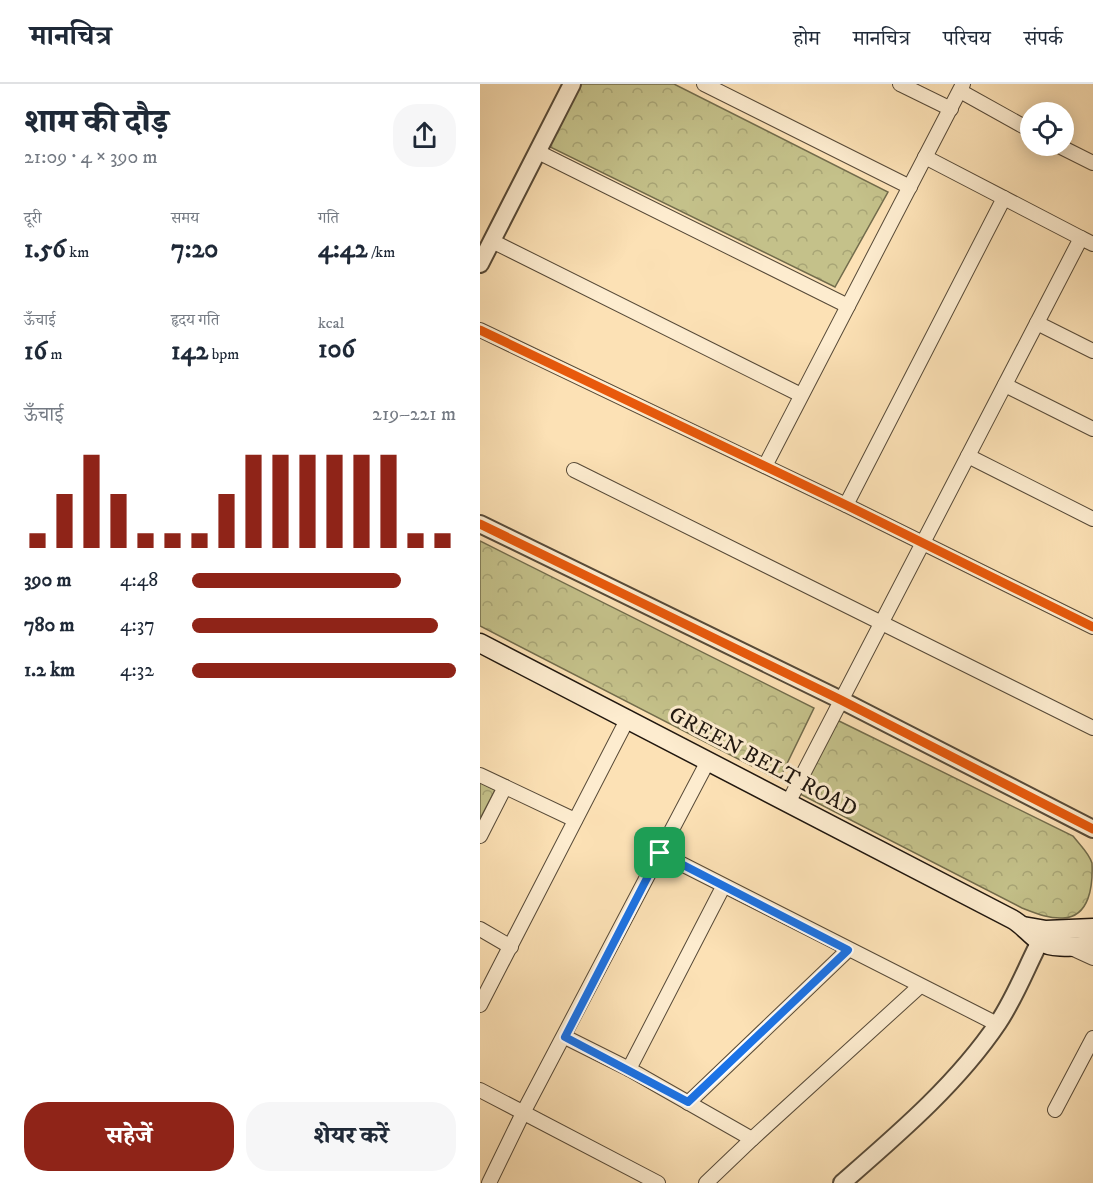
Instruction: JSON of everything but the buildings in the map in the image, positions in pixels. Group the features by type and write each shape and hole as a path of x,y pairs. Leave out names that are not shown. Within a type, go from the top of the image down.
{"main road":[{"name":"GREEN BELT ROAD","path":"480,643 1043,935"},
{"path":"1043,935 1093,928"},
{"path":"1043,935 1067,946 1093,945"}],"street":[{"path":"480,264 572,84"},
{"path":"704,84 910,187"},
{"path":"900,84 951,109"},
{"path":"765,466 962,87 1020,124"},
{"path":"538,152 848,306"},
{"path":"1074,154 1093,163"},
{"path":"788,803 1037,323 1087,241 925,157"},
{"path":"846,505 1004,198"},
{"path":"492,241 801,395"},
{"path":"1037,323 1093,351"},
{"path":"480,330 846,505 1093,627"},
{"path":"1005,385 1093,429"},
{"path":"968,456 1093,519"},
{"path":"574,470 1093,728"},
{"path":"480,524 842,700 1093,829"},
{"path":"480,1005 628,718"},
{"path":"489,1183 524,1111 565,1037 708,761"},
{"path":"480,775 575,820"},
{"path":"480,836 505,787"},
{"path":"660,853 997,1024"},
{"path":"629,1069 723,886"},
{"path":"480,929 511,946"},
{"path":"842,1183 912,1119 980,1047 997,1024 1019,986 1043,935"},
{"path":"1067,946 1093,958"},
{"path":"688,1102 848,950"},
{"path":"706,1183 920,986"},
{"path":"565,1037 629,1069 752,1139"},
{"path":"1055,1110 1093,1038"},
{"path":"480,1090 658,1183"}],"green space":[{"path":"570,84 674,84 888,192 835,287 540,142"},
{"path":"480,541 814,708 779,780 480,626"},
{"path":"837,720 1073,836 1087,852 1092,863 1092,881 1084,906 1072,916 1063,918 1037,914 798,793"},
{"path":"480,782 495,790 480,819"}],"cycle path":[{"path":"480,330 846,505 1093,627"},
{"path":"480,524 841,700 1093,829"}],"route":[{"path":"660,853 848,950 688,1102 565,1037 660,853"}]}
